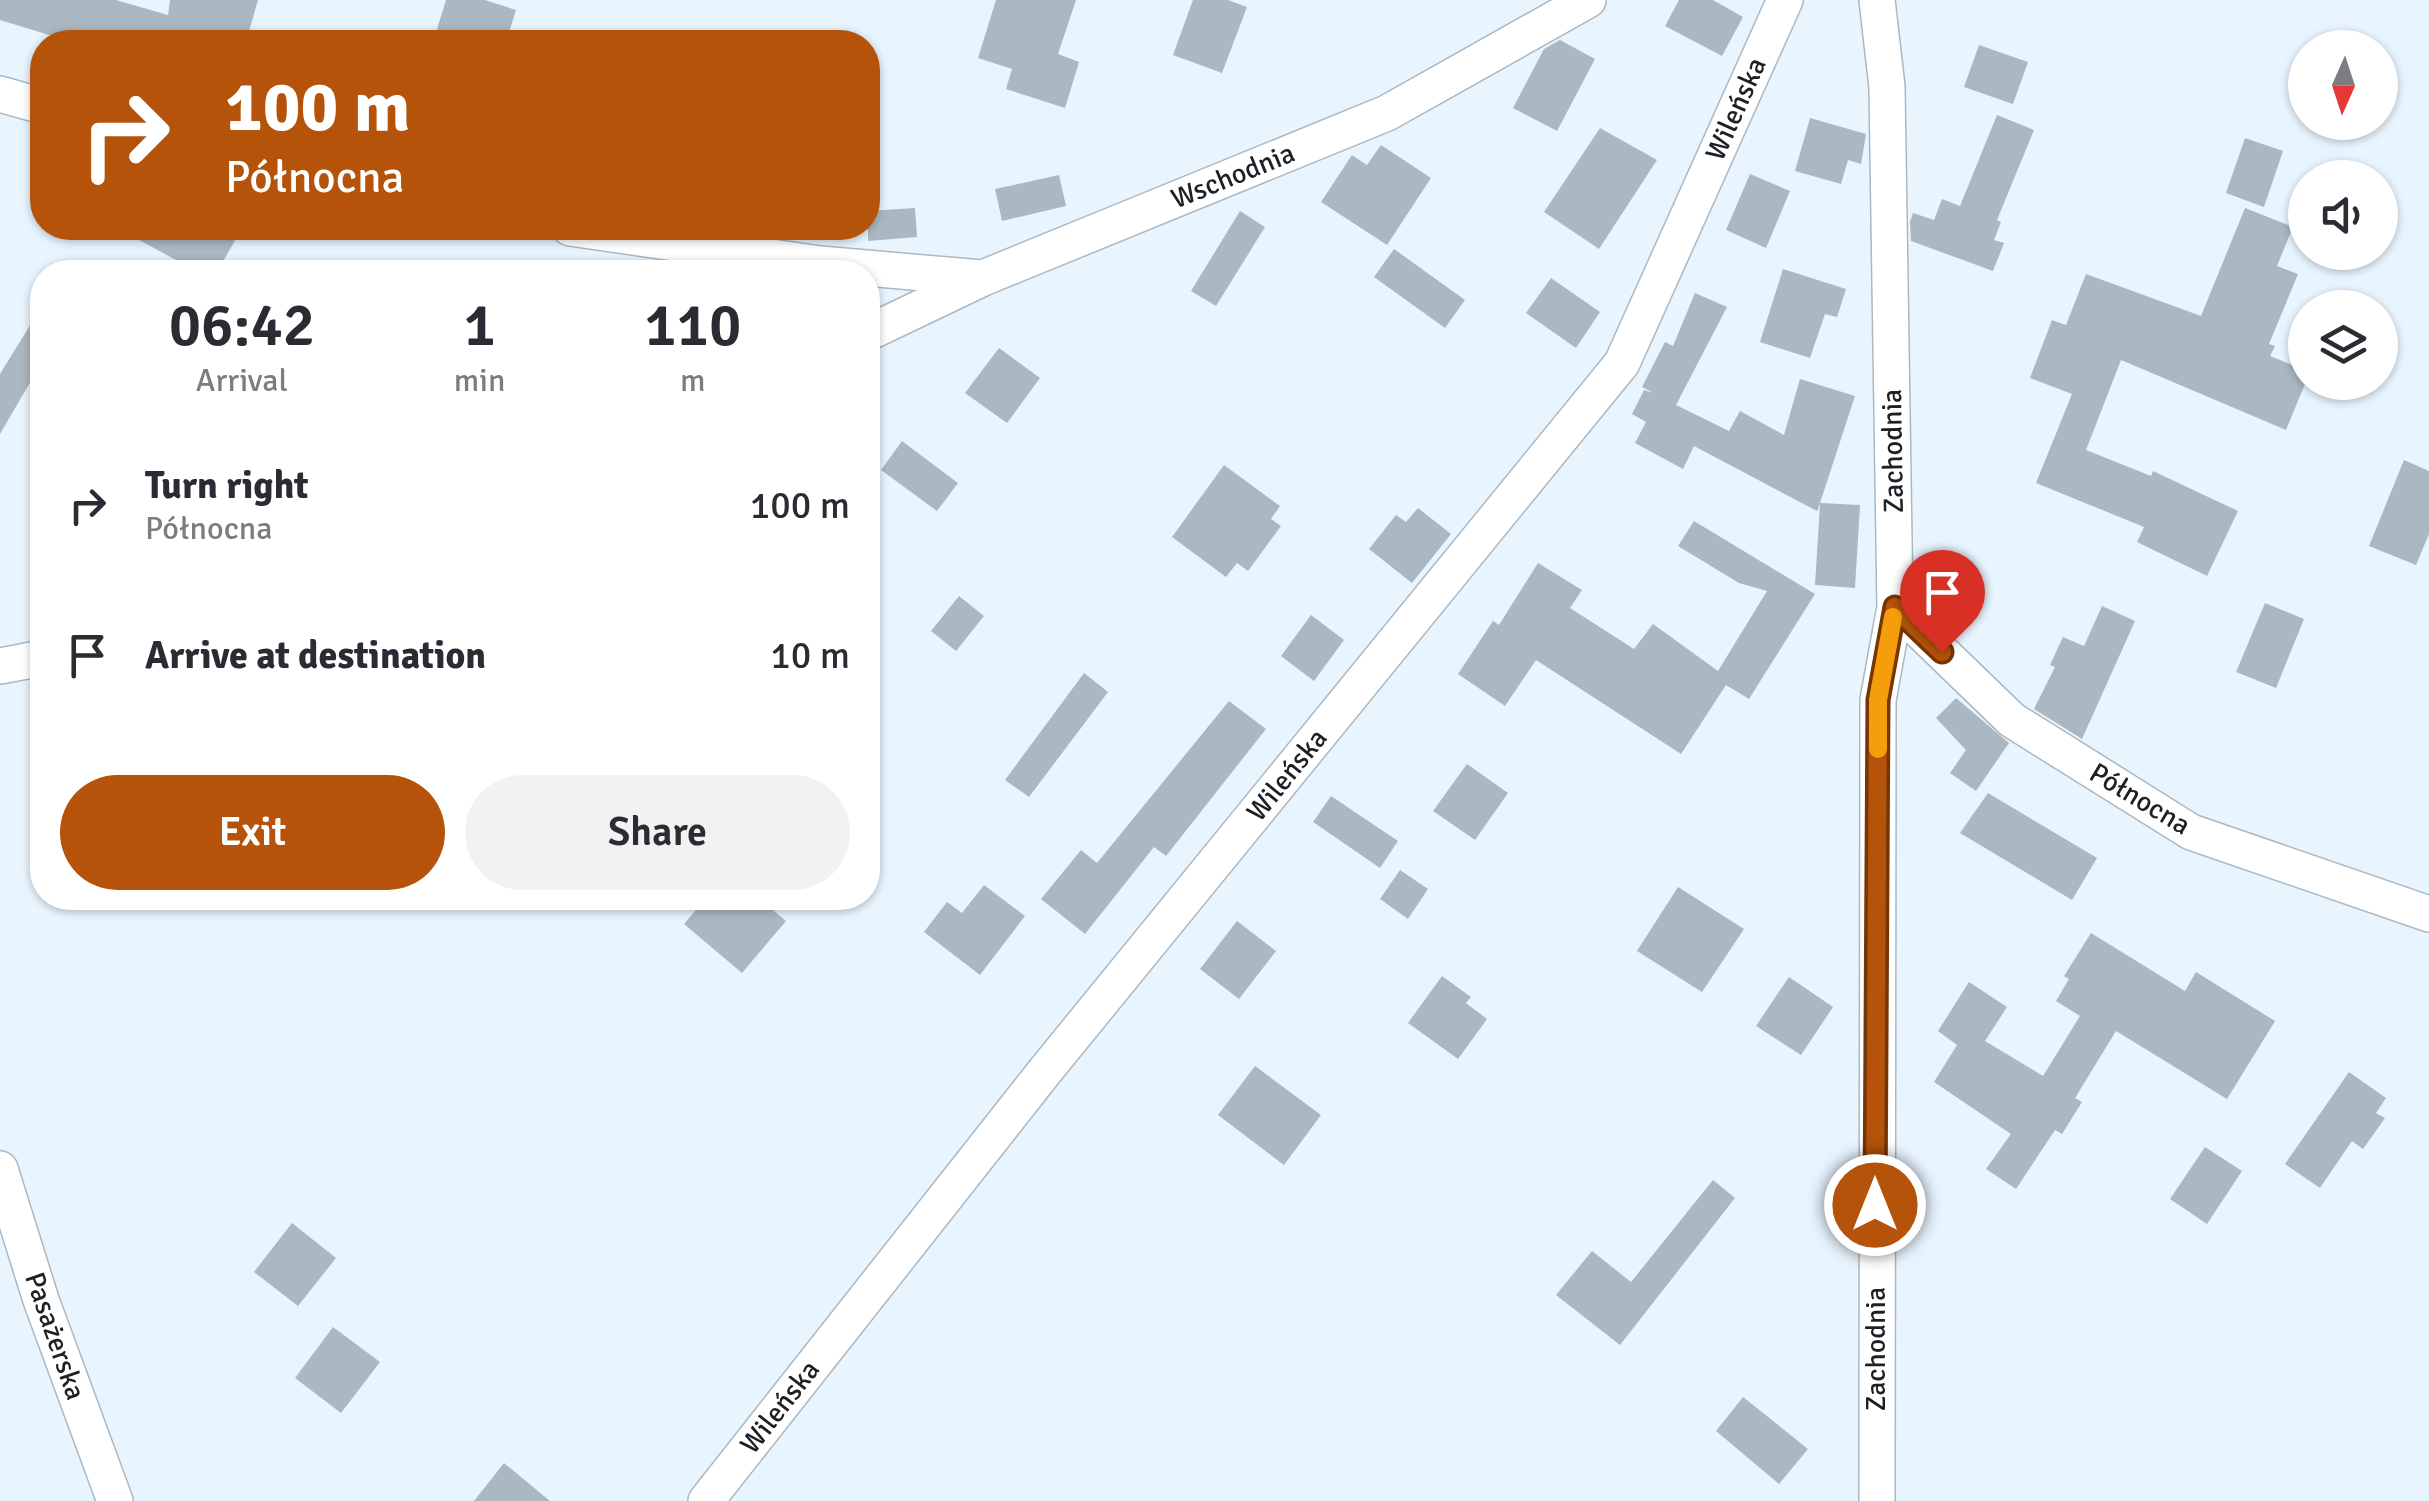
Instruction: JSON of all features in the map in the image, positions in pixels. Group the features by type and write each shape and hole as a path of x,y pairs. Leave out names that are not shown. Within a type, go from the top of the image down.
{"street":[{"name":"Wschodnia","path":"880,327 982,278 1387,113 1588,0"},
{"name":"Wileńska","path":"706,1501 1045,1071 1622,363 1785,0"},
{"name":"Zachodnia","path":"1876,0 1887,87 1895,607 1878,700 1877,1501"},
{"path":"0,94 30,103"},
{"path":"653,240 792,260"},
{"path":"880,269 982,278"},
{"name":"Północna","path":"1895,607 2012,720 2191,832 2426,905"},
{"path":"0,666 30,660"},
{"name":"Pasażerska","path":"0,1169 41,1300 115,1501"}],"building":[{"path":"0,0 116,0 168,15 170,0 258,0 249,30 33,30 0,20"},
{"path":"446,0 485,0 516,10 510,30 437,30"},
{"path":"996,0 1076,0 1058,54 1079,62 1065,108 1006,89 1012,69 978,58"},
{"path":"1193,0 1228,0 1247,7 1222,73 1173,55"},
{"path":"1679,0 1713,0 1743,17 1722,56 1665,26"},
{"path":"1560,40 1595,59 1557,131 1513,108 1544,49"},
{"path":"1979,45 2028,62 2013,104 1964,87"},
{"path":"1997,115 2034,130 1997,220 2001,222 1994,240 2004,243 1993,271 1911,241 1910,222 1913,213 1934,220 1942,199 1960,206"},
{"path":"1810,118 1866,134 1861,164 1848,160 1841,184 1795,171"},
{"path":"1600,128 1657,160 1599,249 1544,212"},
{"path":"2245,138 2283,151 2264,207 2226,193"},
{"path":"1381,145 1431,178 1387,245 1321,202 1352,155 1367,165"},
{"path":"1750,174 1790,191 1766,248 1726,230"},
{"path":"1059,175 1066,206 1002,221 995,189"},
{"path":"915,208 917,237 868,241 880,240 880,210"},
{"path":"2245,208 2288,225 2288,239 2277,266 2298,274 2288,290 2269,344 2275,346 2270,356 2288,363 2288,400 2298,400 2286,430 2121,360 2086,450 2151,476 2153,471 2238,511 2207,576 2137,542 2144,527 2036,483 2072,394 2030,378 2052,320 2066,325 2086,274 2201,316"},
{"path":"1240,211 1265,227 1216,306 1191,291"},
{"path":"139,240 235,240 224,260 176,260"},
{"path":"1394,249 1465,300 1445,328 1374,277"},
{"path":"1783,269 1846,289 1837,317 1825,314 1810,358 1760,342"},
{"path":"1551,278 1600,312 1576,348 1526,313"},
{"path":"1695,293 1727,307 1676,405 1729,431 1740,411 1784,435 1800,379 1855,396 1820,503 1860,505 1855,588 1815,585 1820,504 1817,511 1694,446 1683,469 1635,443 1646,422 1632,414 1644,390 1654,393 1642,387 1665,342 1673,346"},
{"path":"30,325 30,383 0,434 0,374"},
{"path":"999,348 1040,378 1007,423 965,393"},
{"path":"902,441 958,483 937,511 881,470"},
{"path":"2404,460 2429,471 2429,534 2416,565 2369,546"},
{"path":"1224,465 1280,506 1271,519 1281,526 1248,571 1237,563 1226,577 1172,537"},
{"path":"1418,508 1451,534 1412,583 1369,549 1396,515 1406,522"},
{"path":"1694,521 1815,594 1749,699 1726,685 1681,754 1536,660 1505,706 1458,674 1493,621 1499,625 1538,563 1582,590 1570,608 1634,649 1653,624 1718,671 1767,591 1739,583 1678,546"},
{"path":"959,596 984,616 956,651 931,631"},
{"path":"2265,603 2304,619 2276,688 2236,672"},
{"path":"2102,606 2135,621 2082,739 2034,709 2055,667 2050,665 2063,637 2084,646"},
{"path":"1311,615 1344,640 1314,681 1281,656"},
{"path":"1084,673 1108,692 1029,797 1005,780"},
{"path":"1956,698 2009,743 1976,791 1950,773 1966,750 1936,718"},
{"path":"1229,701 1266,729 1166,856 1154,847 1085,934 1041,899 1081,850 1097,863"},
{"path":"1467,764 1508,793 1475,840 1433,811"},
{"path":"1988,793 2097,858 2072,900 1960,833"},
{"path":"1331,796 1398,841 1380,868 1313,822"},
{"path":"1400,870 1428,889 1408,919 1380,899"},
{"path":"984,885 1025,916 980,975 924,932 947,902 962,913"},
{"path":"1678,887 1744,929 1702,992 1637,951"},
{"path":"696,910 773,910 786,921 742,973 684,924"},
{"path":"1237,921 1276,951 1239,999 1200,969"},
{"path":"2091,933 2185,991 2196,972 2275,1021 2227,1099 2116,1031 2075,1098 2082,1102 2062,1134 2055,1130 2016,1189 1986,1169 2011,1134 1934,1082 1957,1045 1938,1031 1969,982 2007,1007 1985,1041 2043,1076 2080,1016 2056,1001 2069,979 2064,976"},
{"path":"1442,976 1471,997 1466,1003 1487,1019 1458,1059 1408,1023"},
{"path":"1789,977 1833,1007 1801,1055 1756,1026"},
{"path":"1255,1066 1321,1115 1284,1165 1218,1115"},
{"path":"2349,1072 2386,1098 2376,1113 2385,1118 2363,1149 2352,1141 2320,1188 2285,1164"},
{"path":"2205,1147 2242,1171 2207,1224 2170,1199"},
{"path":"1713,1180 1735,1198 1620,1345 1556,1295 1592,1251 1631,1282"},
{"path":"292,1223 336,1258 298,1306 254,1272"},
{"path":"333,1327 380,1362 341,1413 295,1378"},
{"path":"1743,1397 1808,1449 1779,1484 1716,1431"},
{"path":"504,1463 550,1501 474,1501"}],"slow traffic":[{"path":"1878,749 1878,700 1893,617"}],"route":[{"path":"1875,1205 1878,700 1895,607 1942,652"}]}
